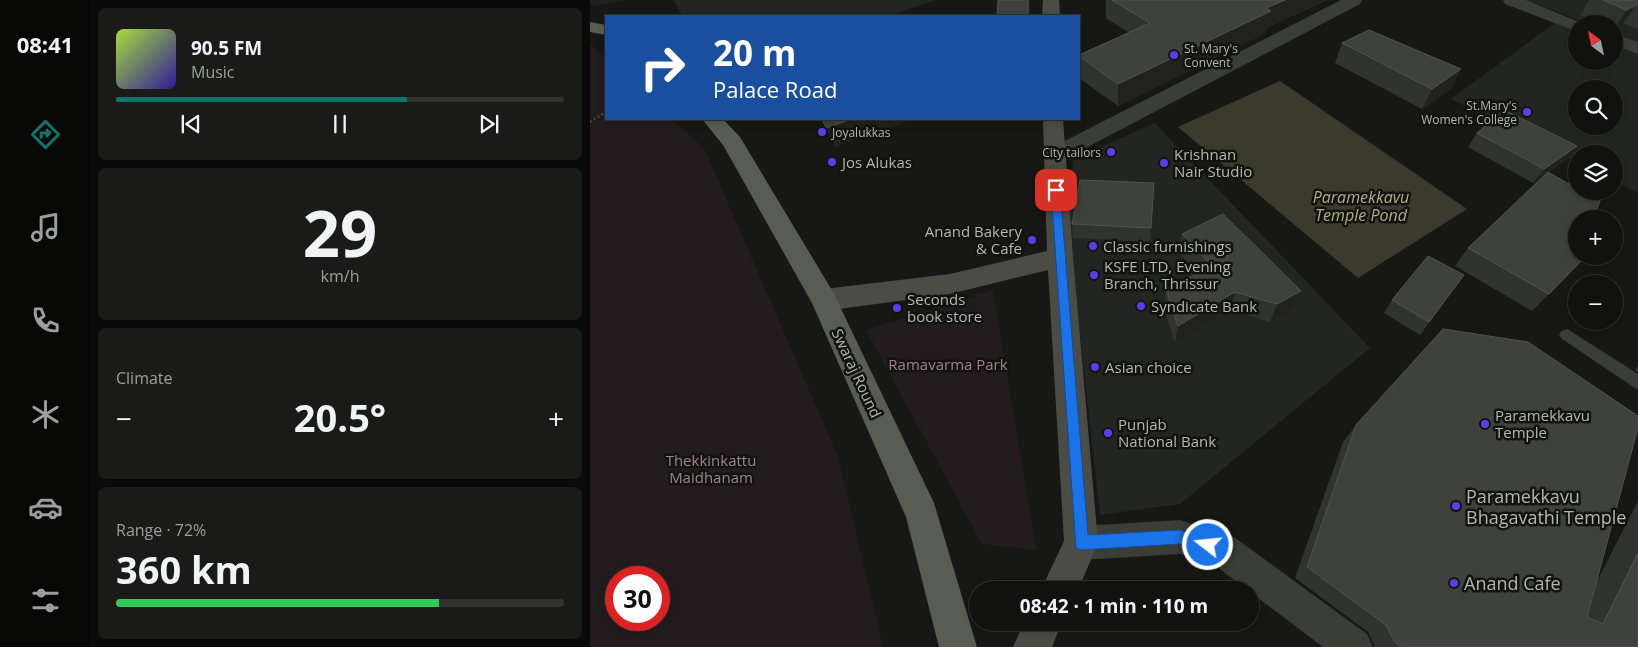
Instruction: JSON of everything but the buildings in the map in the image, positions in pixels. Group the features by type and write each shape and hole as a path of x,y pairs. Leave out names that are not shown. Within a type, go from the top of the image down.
{"main road":[{"path":"1051,0 1051,15"},
{"path":"590,27 605,30"},
{"name":"Swaraj Round","path":"713,120 732,142 809,278 824,300 922,515 958,647"},
{"path":"1053,120 1053,156 1081,543 1063,581"},
{"path":"824,300 950,284 1060,257"},
{"path":"1032,647 1040,631"}],"street":[{"path":"1053,156 1354,0"},
{"path":"1511,0 1568,22"},
{"path":"1623,42 1638,48"},
{"path":"1081,543 1180,537 1222,549 1354,647"}],"lane":[{"path":"1567,335 1638,383"}],"path":[{"path":"590,122 605,113"}],"shaded area":[{"path":"673,0 936,0 891,15 682,15"},
{"path":"1527,0 1638,0 1638,43 1623,37 1623,15 1568,16"},
{"name":"St.Mary's Women's College","path":"1556,22 1568,27 1568,70 1623,70 1623,48 1638,54 1638,193 1623,186 1623,145 1568,145 1568,158 1451,99"},
{"path":"1155,123 1370,348 1180,504 1100,515 1066,208 1074,159"}],"green space":[{"name":"Thekkinkattu Maidhanam","path":"590,44 605,57 605,120 673,120 704,148 838,457 883,647 590,647"},
{"name":"Ramavarma Park","path":"993,290 1036,550 982,544 866,330"}],"water":[{"name":"Paramekkavu Temple Pond","path":"1280,81 1467,209 1358,278 1178,127"}],"place":[{"name":"St. Mary's Convent","path":"1174,55"},
{"name":"St.Mary's Women's College","path":"1527,112"},
{"name":"Joyalukkas","path":"822,132"},
{"name":"City tailors","path":"1111,152"},
{"name":"Jos Alukas","path":"832,162"},
{"name":"Krishnan Nair Studio","path":"1164,163"},
{"name":"Anand Bakery & Cafe","path":"1032,240"},
{"name":"Classic furnishings","path":"1093,246"},
{"name":"KSFE LTD, Evening Branch, Thrissur","path":"1094,275"},
{"name":"Syndicate Bank","path":"1141,306"},
{"name":"Seconds book store","path":"897,308"},
{"name":"Asian choice","path":"1095,367"},
{"name":"Paramekkavu Temple","path":"1485,424"},
{"name":"Punjab National Bank","path":"1108,433"},
{"name":"Paramekkavu Bhagavathi Temple","path":"1456,506"},
{"name":"Anand Cafe","path":"1454,583"}],"route":[{"path":"1056,190 1081,543 1180,537 1208,545"}]}
